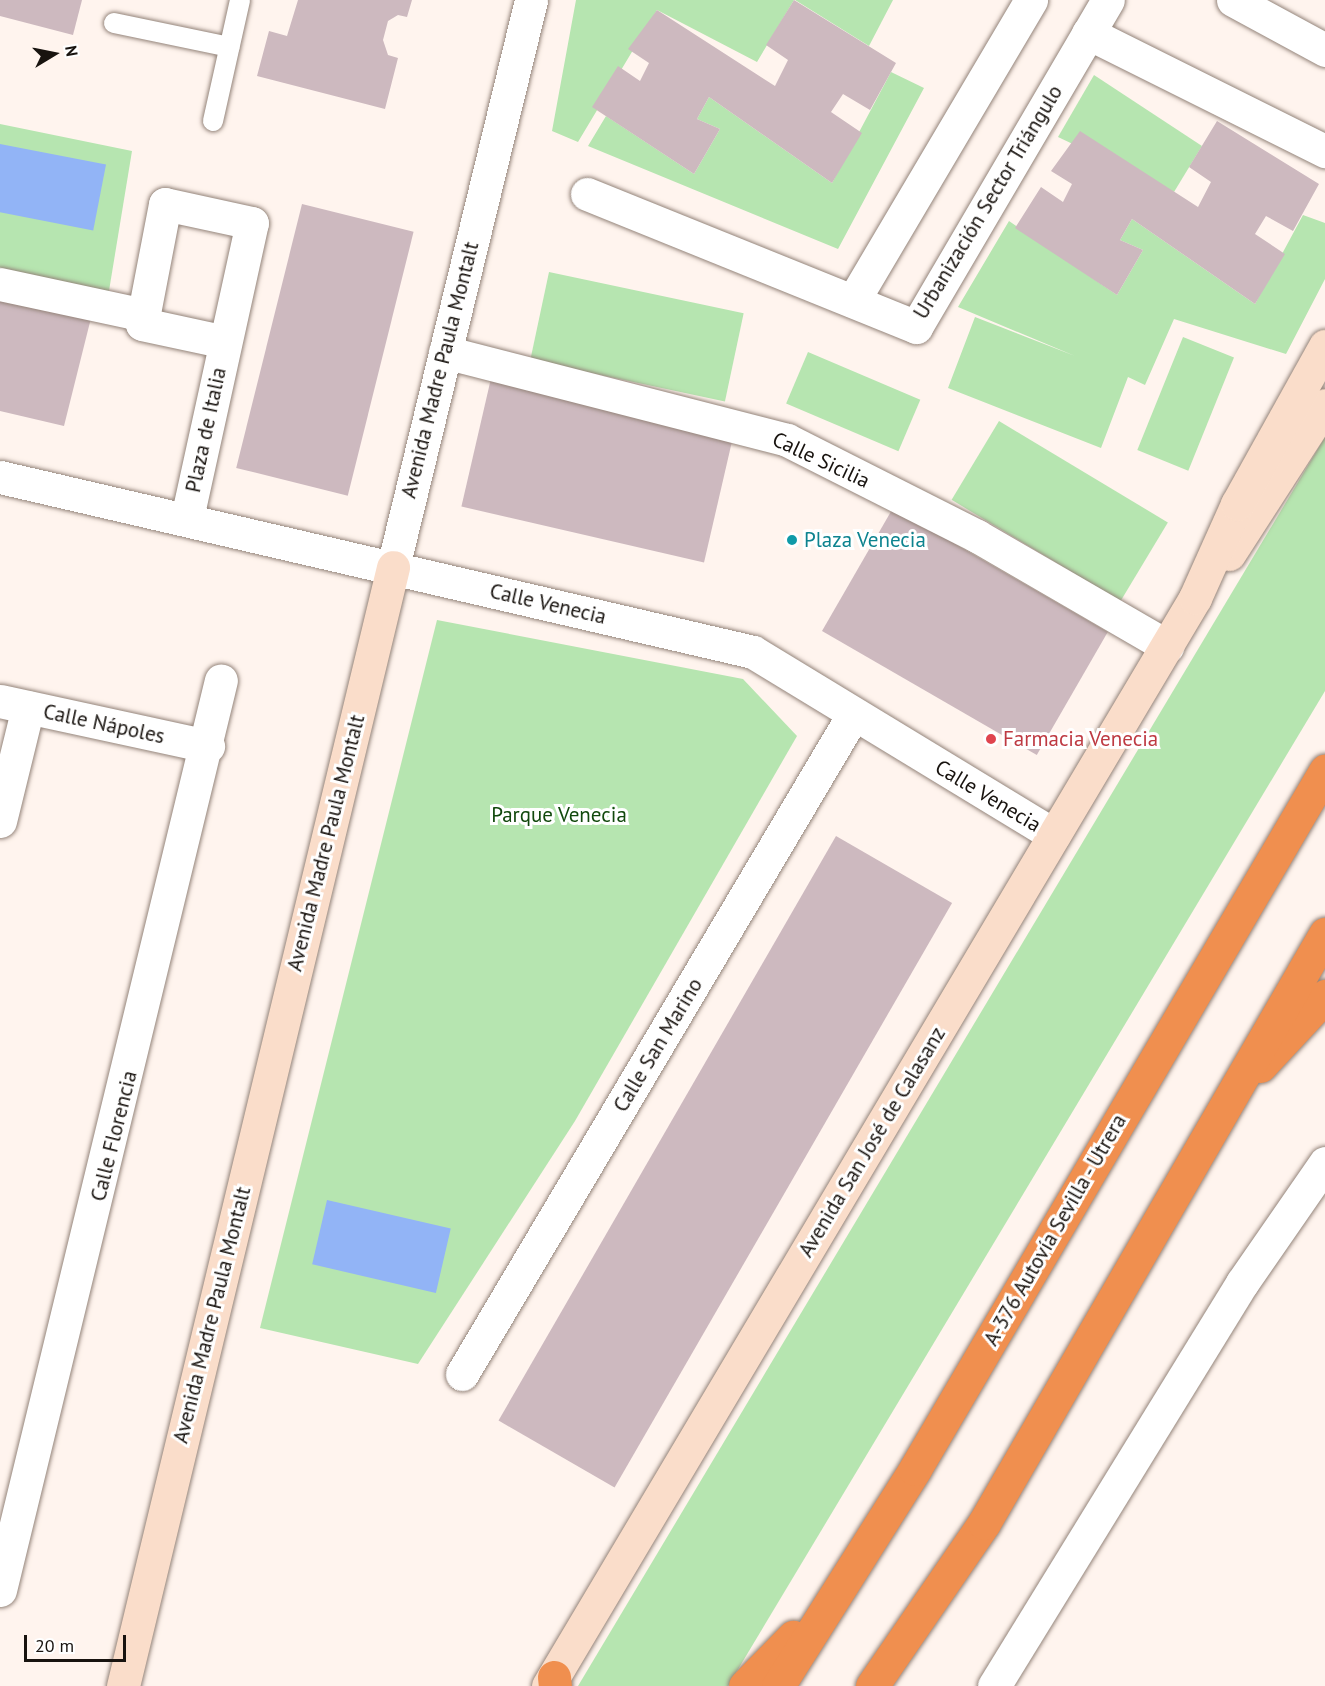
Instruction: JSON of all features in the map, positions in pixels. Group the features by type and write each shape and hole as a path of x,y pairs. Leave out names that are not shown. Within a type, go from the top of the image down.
{"highway":[{"name":"A-376 Autovía Sevilla - Utrera","path":"778,1686 915,1469 1325,771"},
{"path":"872,1686 984,1523 1325,934"},
{"path":"1232,1092 1325,996"},
{"path":"745,1686 814,1616 915,1469"}],"street":[{"name":"Avenida Madre Paula Montalt","path":"123,1686 531,0"},
{"path":"586,194 853,301 1031,0"},
{"name":"Urbanización Sector Triángulo","path":"853,301 916,327 1108,0"},
{"path":"1233,0 1325,50"},
{"path":"1088,33 1325,151"},
{"name":"Plaza de Italia","path":"187,518 252,223 165,204 142,324 225,342"},
{"path":"0,284 144,315"},
{"name":"Avenida San José de Calasanz","path":"552,1683 1195,598 1238,504 1325,346"},
{"name":"Calle Sicilia","path":"445,352 787,440 977,536 1167,646"},
{"name":"Avenida San José de Calasanz","path":"1195,598 1258,516 1325,405"},
{"name":"Calle Venecia","path":"0,477 187,518 753,652 853,715 1054,835"},
{"name":"Calle Florencia","path":"2,1591 208,746 221,680"},
{"path":"0,817 14,704"},
{"name":"Calle Nápoles","path":"14,704 208,746"},
{"name":"Calle San Marino","path":"462,1374 853,715"},
{"path":"994,1686 1242,1283 1325,1163"}],"lane":[{"path":"213,121 240,0"},
{"path":"114,23 230,46"}],"green space":[{"path":"576,0 794,0 757,62 657,10 578,142 552,131"},
{"path":"795,0 893,0 869,46"},
{"path":"891,72 924,88 838,249 588,146 606,116 694,174 720,129 697,119 709,97 832,183"},
{"path":"1094,75 1202,146 1174,192 1058,137"},
{"path":"0,124 132,151 107,303 0,279"},
{"path":"1303,215 1325,223 1325,279 1286,354 1174,319 1145,385 1128,377 1101,448 948,388 975,317 1075,356 958,307 1009,221 1117,295 1143,250 1120,240 1132,219 1255,304"},
{"path":"549,272 744,313 725,401 530,360"},
{"path":"1183,337 1234,358 1188,471 1137,450"},
{"path":"808,352 920,400 898,451 786,404"},
{"path":"999,421 1168,522 1120,601 952,500"},
{"path":"1325,437 1325,691 728,1686 578,1686"},
{"name":"Parque Venecia","path":"437,620 743,679 797,736 575,1121 418,1364 260,1328"}],"water":[{"path":"0,144 106,165 93,230 0,212"},
{"path":"327,1200 451,1229 436,1293 312,1264"}],"building":[{"path":"0,0 82,0 73,35 0,16"},
{"path":"298,0 412,0 407,17 398,15 388,21 383,40 388,55 398,58 385,109 257,76 269,31 287,36"},
{"path":"794,0 896,63 870,110 843,94 831,112 862,133 832,183 709,97 697,119 720,129 694,174 592,107 618,66 640,81 649,63 628,49 657,10 775,86 788,60 766,45"},
{"path":"1217,121 1319,184 1293,231 1266,216 1255,234 1285,254 1255,304 1132,219 1120,240 1143,250 1117,295 1015,228 1041,187 1063,202 1072,184 1051,171 1080,131 1198,207 1211,182 1189,167"},
{"path":"302,204 414,232 348,496 236,468"},
{"path":"0,289 93,310 64,426 0,411"},
{"path":"492,374 735,430 704,563 461,507"},
{"path":"893,508 1108,632 1037,755 822,631"},
{"path":"836,836 952,903 615,1488 499,1421"}],"place":[{"name":"Plaza Venecia","path":"792,540"},
{"name":"Farmacia Venecia","path":"991,739"}]}
